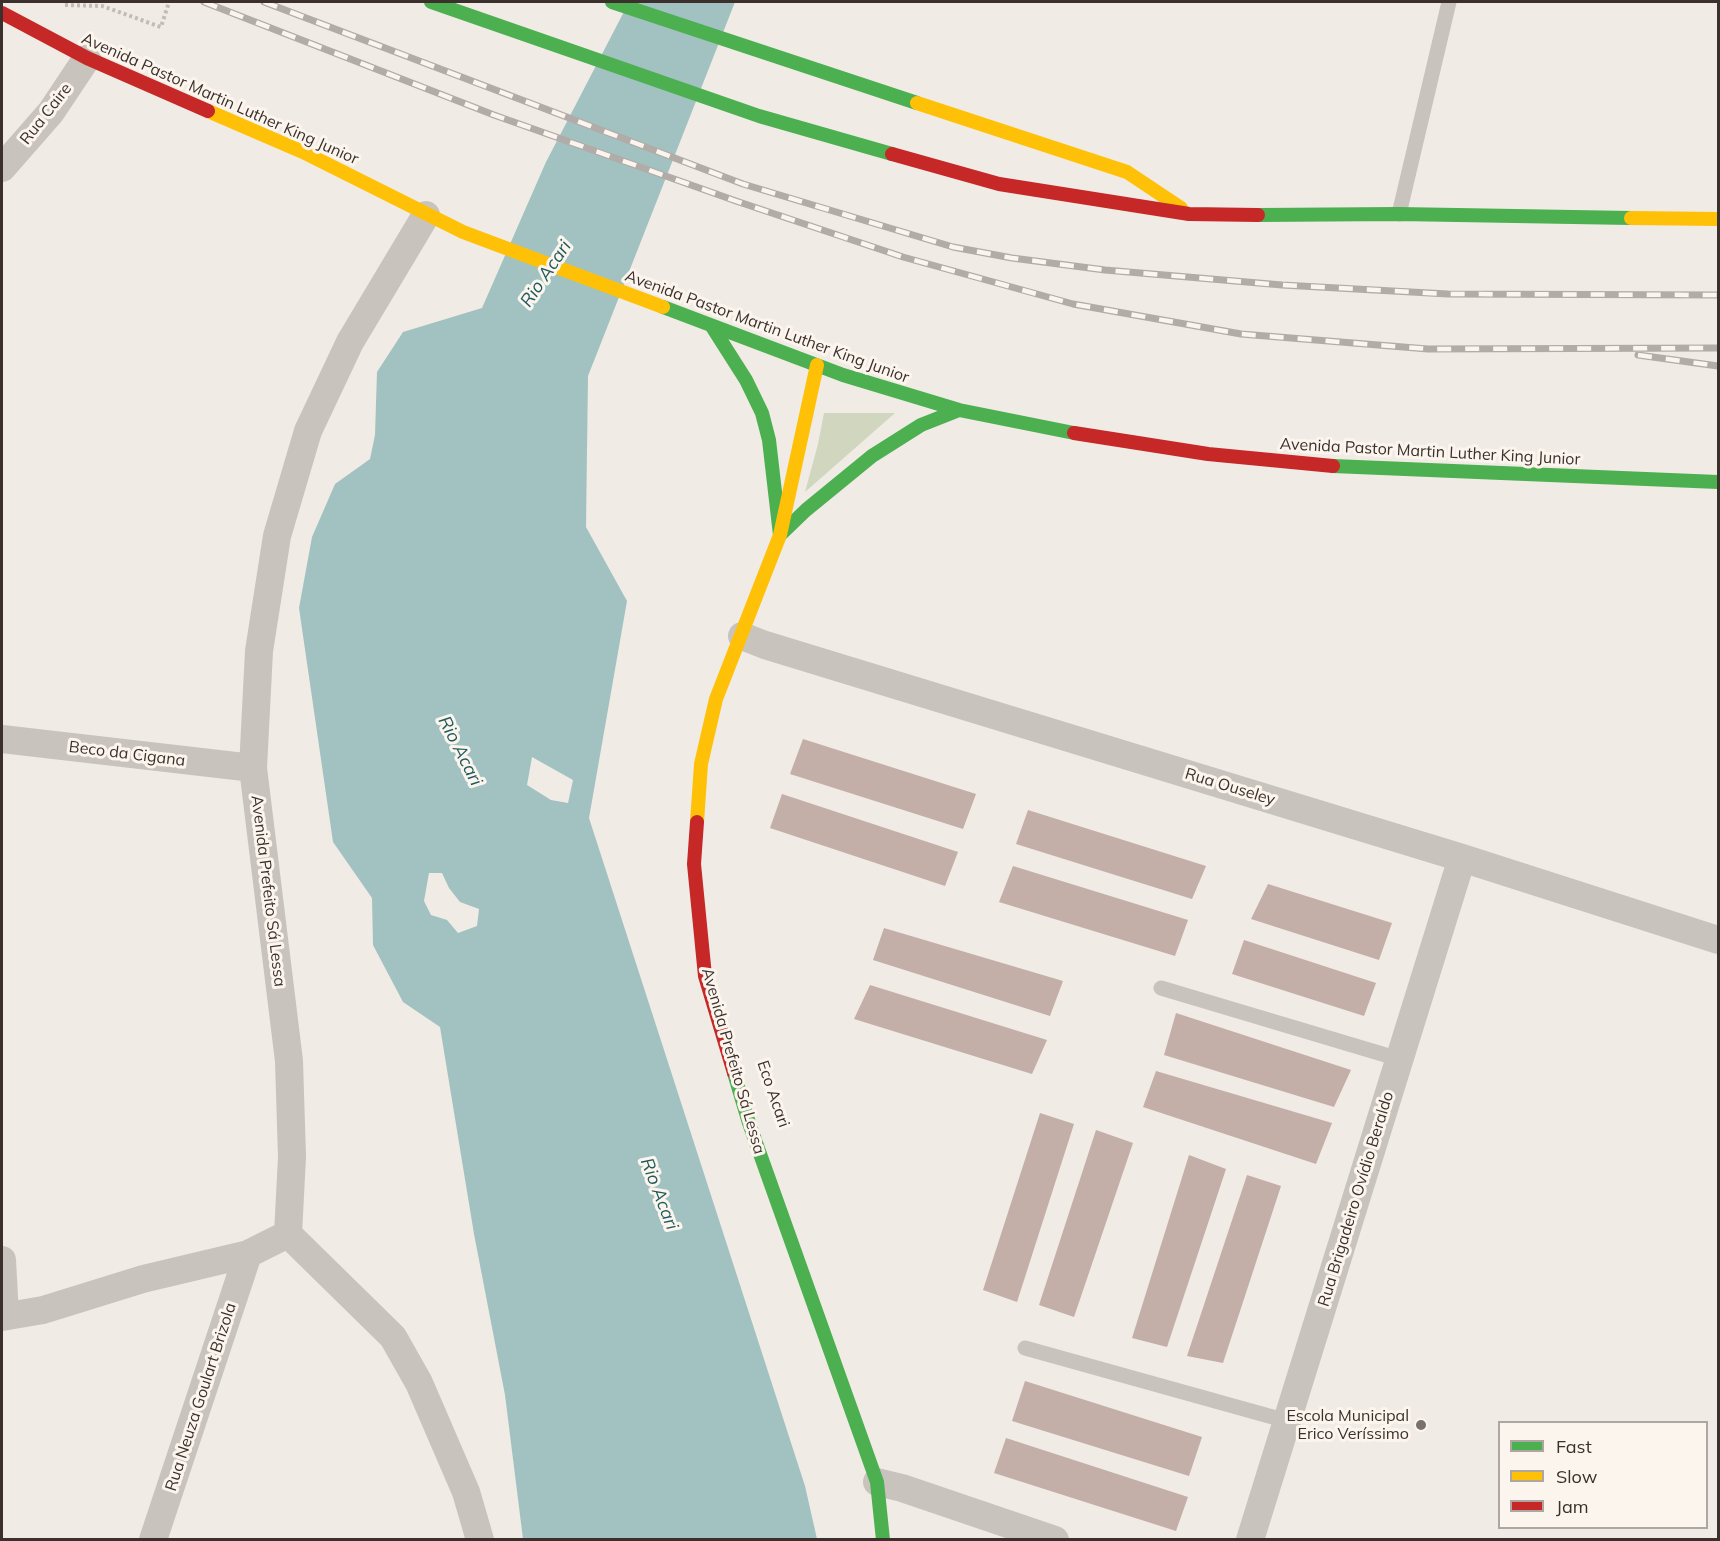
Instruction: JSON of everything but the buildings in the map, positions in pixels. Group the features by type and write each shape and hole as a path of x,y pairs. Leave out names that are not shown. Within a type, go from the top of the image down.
{"main road":[{"path":"431,2 759,116 999,184 1189,214 1326,216 1399,214 1719,219"},
{"path":"612,2 1127,172 1189,214"},
{"name":"Avenida Pastor Martin Luther King Junior","path":"2,13 87,58 303,152 462,232 860,381 959,410 1080,434 1197,452 1339,467 1719,482"},
{"path":"711,325 746,380 762,413 769,440 780,535"},
{"name":"Avenida Prefeito Sá Lessa","path":"817,365 780,535 716,699 701,764 694,864 705,976 749,1123 877,1482 883,1539"},
{"path":"780,535 806,510 872,456 921,425 959,410"}],"street":[{"name":"Rua Caire","path":"2,168 51,112 87,58"},
{"name":"Avenida Prefeito Sá Lessa","path":"288,1234 292,1157 289,1061 253,768 259,651 277,536 308,432 350,342 426,215"},
{"name":"Rua Ouseley","path":"742,636 1462,858 1719,940"},
{"name":"Beco da Cigana","path":"2,739 253,768"},
{"name":"Rua Brigadeiro Ovídio Beraldo","path":"1250,1539 1462,858"},
{"path":"2,1260 3,1317 43,1310 143,1279 248,1254 288,1234 393,1337 419,1383 466,1492 480,1539"},
{"name":"Rua Neuza Goulart Brizola","path":"153,1539 248,1254"},
{"path":"877,1482 903,1488 1055,1539"}],"lane":[{"path":"1399,214 1449,2"},
{"path":"1161,988 1399,1059"},
{"path":"1025,1348 1287,1421"}],"path":[{"path":"24,25 63,5 102,6 161,27 169,2"}],"green space":[{"path":"824,413 895,413 805,492 818,444"}],"water":[{"name":"Rio Acari","path":"629,2 735,2 588,376 586,527 627,601 589,818 805,1486 817,1539 523,1539 505,1395 474,1234 440,1027 403,1002 373,945 372,898 333,842 299,608 312,537 335,484 370,459 375,435 377,372 403,332 482,308 546,162","holes":["532,757 573,780 568,803 551,800 527,785","429,873 442,873 449,888 460,902 479,909 477,926 458,933 447,920 431,915 424,901"]}],"railway":[{"path":"204,2 494,115 736,201 903,257 1073,304 1241,334 1428,349 1718,348"},
{"path":"264,2 743,184 953,247 1012,258 1105,270 1282,285 1448,294 1718,295"},
{"path":"1638,355 1718,366"}],"traffic: fast":[{"path":"431,2 759,116 892,154"},
{"path":"612,2 917,103"},
{"path":"1258,215 1399,214 1631,218"},
{"path":"663,307 843,375 959,410 1074,433"},
{"path":"711,325 746,380 762,413 769,440 780,535"},
{"path":"780,535 806,510 872,456 921,425 959,410"},
{"path":"1333,466 1718,482"},
{"path":"734,1073 749,1123 877,1482 883,1540"}],"traffic: slow":[{"path":"917,103 1127,172 1181,208"},
{"path":"208,111 303,152 463,232 663,307"},
{"path":"1631,218 1718,219"},
{"path":"697,822 701,764 716,699 780,535 817,365"}],"traffic: jam":[{"path":"2,13 87,58 208,111"},
{"path":"892,154 999,184 1189,214 1258,215"},
{"path":"1074,433 1208,454 1333,466"},
{"path":"697,822 694,864 705,976 734,1073"}],"place":[{"name":"Escola Municipal Erico Veríssimo","path":"1421,1425"}]}
